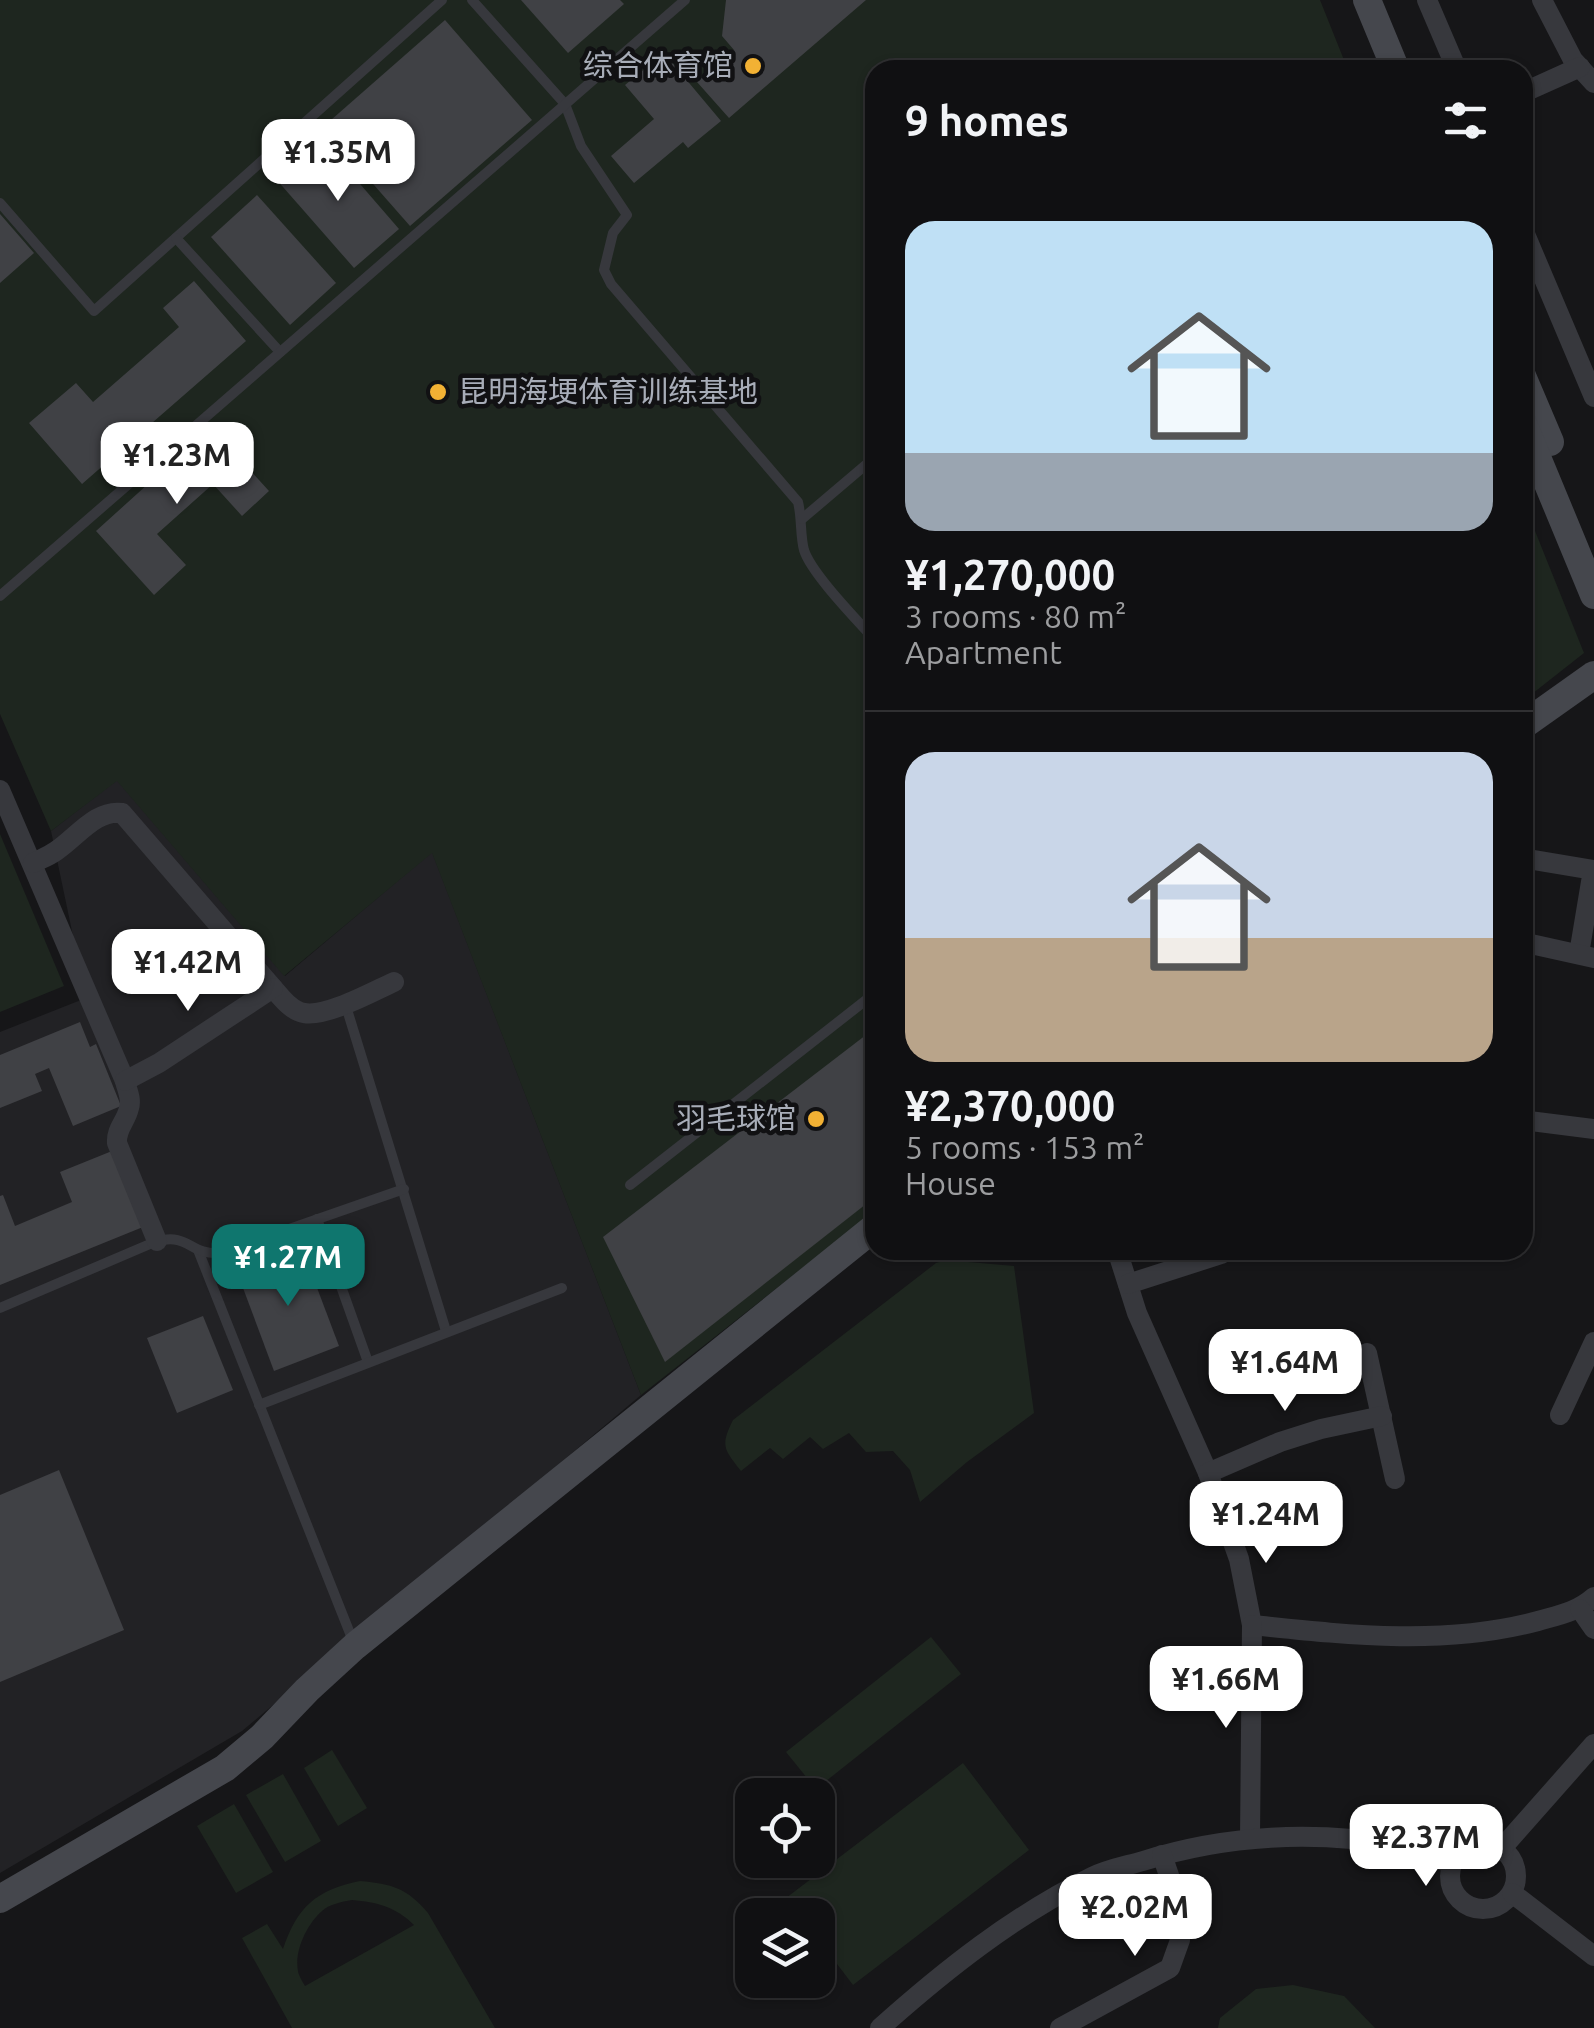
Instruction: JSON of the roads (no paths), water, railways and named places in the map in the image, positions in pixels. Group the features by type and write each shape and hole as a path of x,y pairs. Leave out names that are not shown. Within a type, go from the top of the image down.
{"street":[{"path":"1350,0 1374,60"},
{"path":"1368,0 1392,60"},
{"path":"1427,0 1452,60"},
{"path":"1533,90 1587,75 1572,60 1542,0"},
{"path":"1533,253 1594,397"},
{"path":"1533,402 1594,549"},
{"path":"1533,447 1594,594"},
{"path":"1533,718 1594,675"},
{"path":"0,790 130,1098 130,1108 116,1134 117,1143 157,1241"},
{"path":"33,863 56,851 98,818 112,812 122,813 294,1009 324,1012 394,982"},
{"path":"1533,860 1593,870 1586,956 1533,944"},
{"path":"124,1081 273,988"},
{"path":"1533,1121 1594,1129"},
{"path":"0,1899 225,1768 355,1646 865,1235"},
{"path":"1120,1260 1137,1312 1208,1473 1239,1559 1252,1626 1250,1838"},
{"path":"1128,1284 1202,1260"},
{"path":"1560,1415 1592,1351"},
{"path":"1367,1353 1395,1479"},
{"path":"1208,1473 1280,1442 1382,1416"},
{"path":"1252,1626 1421,1638 1513,1628 1587,1603 1594,1629"},
{"path":"1502,1848 1594,1744"},
{"path":"880,2028 970,1952 1047,1902 1096,1875 1162,1855 1250,1838 1328,1838 1404,1846 1452,1864"},
{"path":"1486,1842 1502,1848 1516,1868 1512,1892 1490,1909 1464,1904 1450,1882 1456,1856 1469,1845 1486,1842"},
{"path":"1060,2028 1170,1968 1180,1940 1174,1890 1162,1855"},
{"path":"1512,1892 1594,1956"}],"lane":[{"path":"0,203 94,311 442,0"},
{"path":"472,0 565,104 580,146 628,214 613,233 604,270 611,284 798,502 803,547 810,564 865,628"},
{"path":"0,596 685,0"},
{"path":"176,238 280,352"},
{"path":"802,519 865,466"},
{"path":"630,1186 865,1001"},
{"path":"345,1003 446,1332"},
{"path":"0,1308 157,1241 180,1238 206,1254 220,1253 404,1189"},
{"path":"317,1219 368,1362"},
{"path":"198,1250 355,1646"},
{"path":"259,1404 562,1288"}],"place":[{"name":"综合体育馆","path":"753,66"},
{"name":"昆明海埂体育训练基地","path":"438,392"},
{"name":"羽毛球馆","path":"816,1119"}]}
